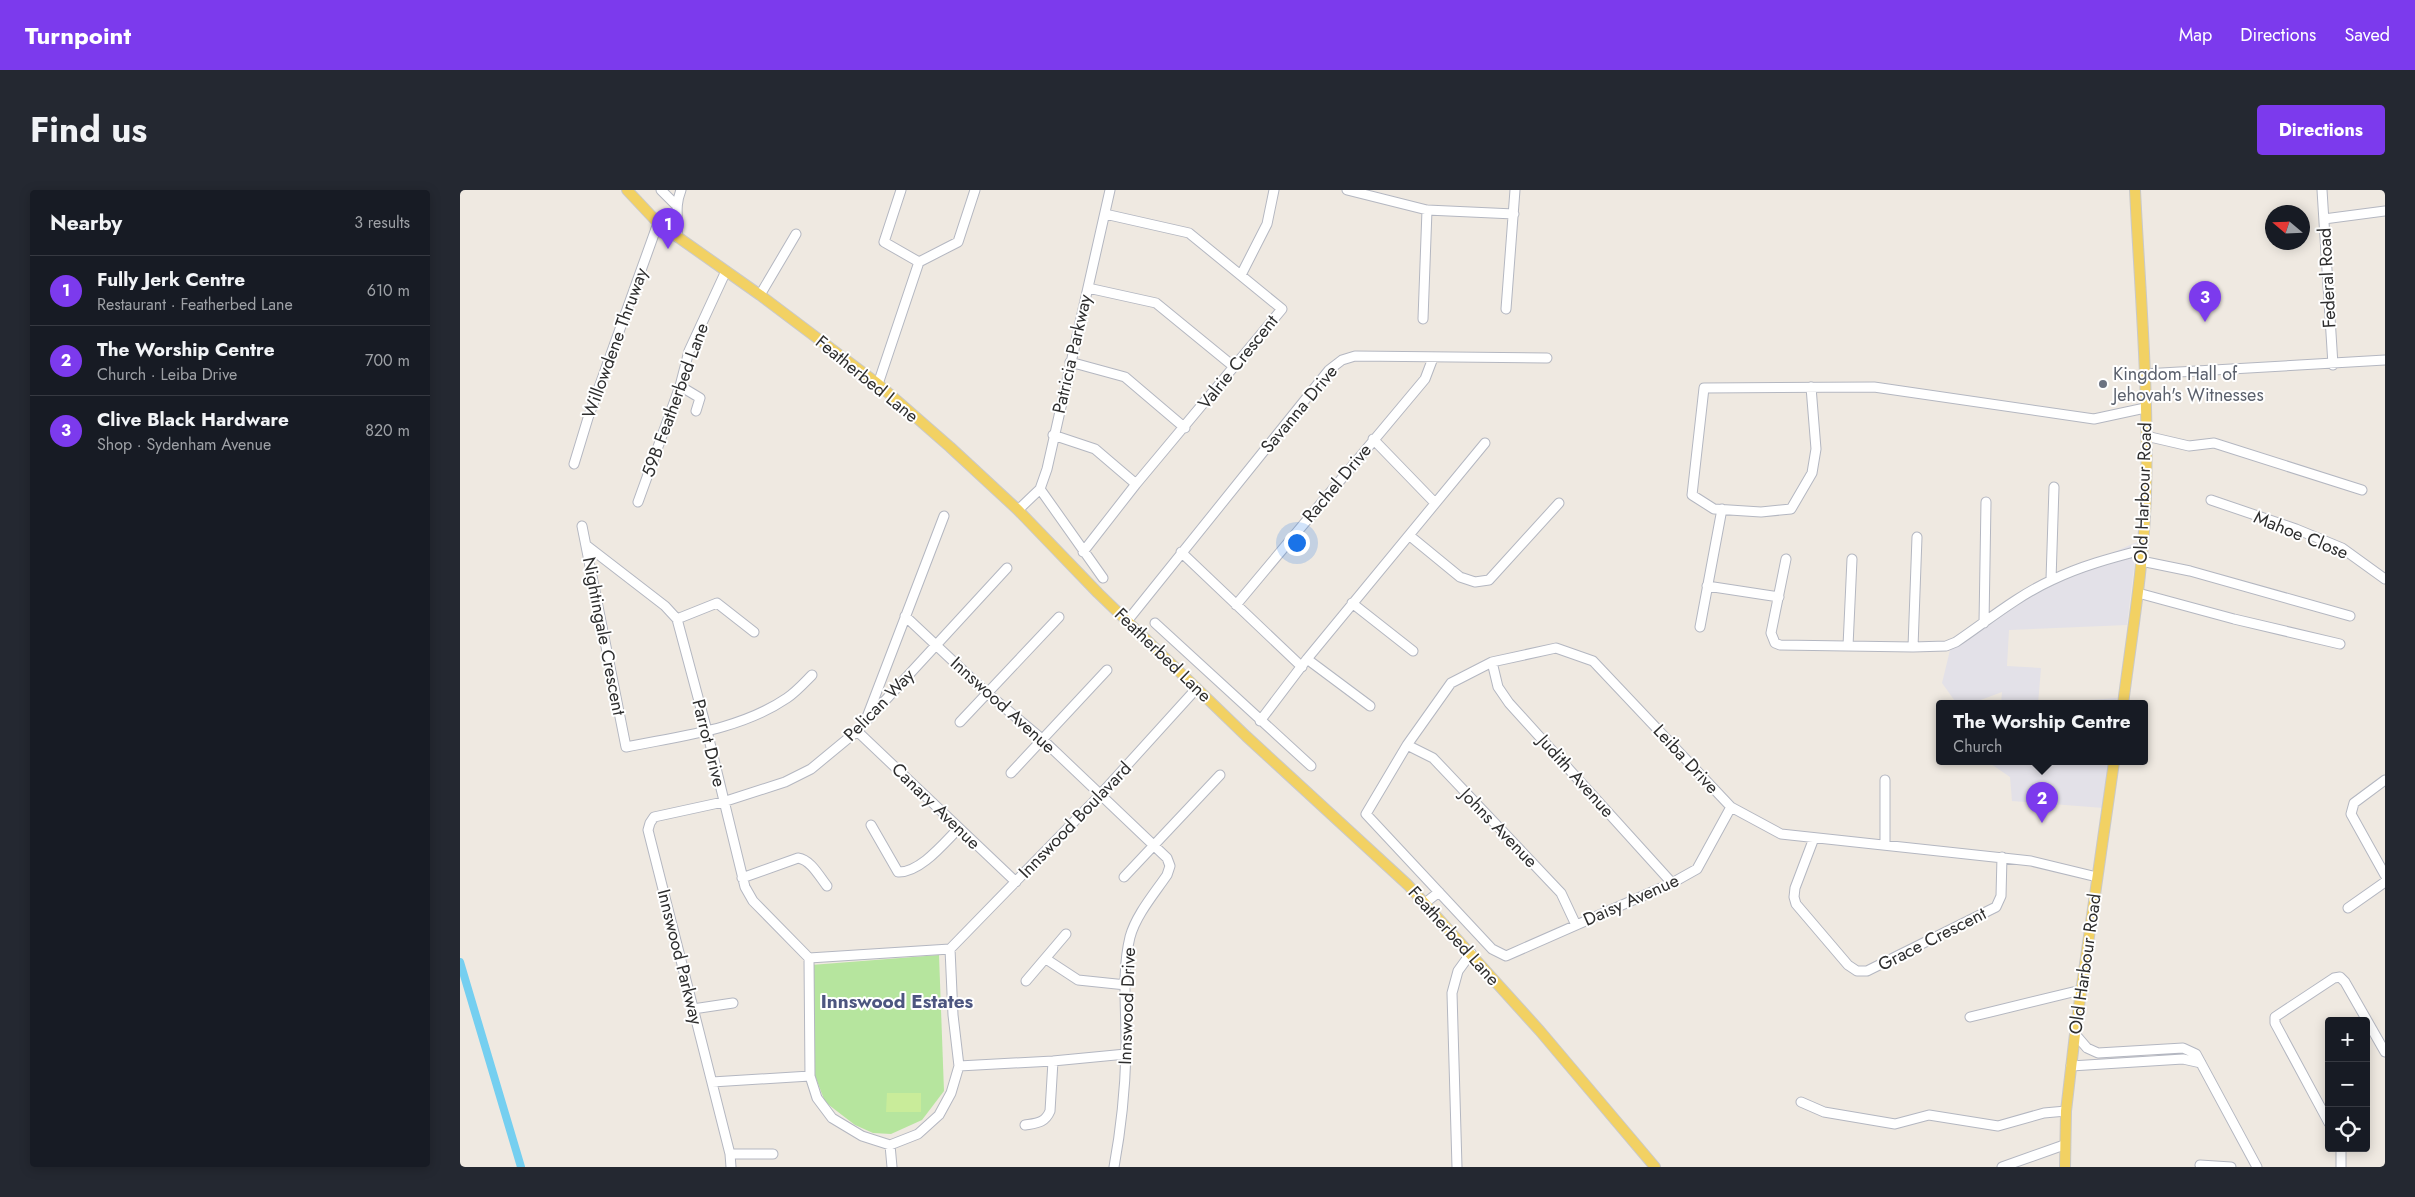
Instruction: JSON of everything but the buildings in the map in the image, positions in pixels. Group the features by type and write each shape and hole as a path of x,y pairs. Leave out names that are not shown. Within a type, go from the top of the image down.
{"main road":[{"name":"Featherbed Lane","path":"627,190 658,223 760,295 878,384 1018,510 1098,593 1246,736 1408,885 1471,953 1655,1167"},
{"name":"Old Harbour Road","path":"2124,700 2142,555 2146,436 2135,190"},
{"name":"Old Harbour Road","path":"2065,1167 2066,1111 2080,990 2114,765"}],"street":[{"path":"661,190 675,204 679,223 678,237"},
{"path":"675,204 681,190"},
{"path":"901,190 884,242 919,262"},
{"path":"878,384 919,262 958,242 975,190"},
{"name":"Patricia Parkway","path":"1018,510 1040,489 1047,469 1053,435 1110,190"},
{"path":"1241,275 1266,224 1274,190"},
{"path":"1347,190 1427,210 1514,214"},
{"path":"1506,309 1515,190"},
{"name":"Federal Road","path":"2322,190 2333,365"},
{"path":"1423,318 1427,210"},
{"path":"2324,219 2385,211"},
{"name":"Valrie Crescent","path":"1083,552 1136,484 1185,428 1233,366 1282,308 1189,233 1105,214"},
{"name":"Willowdene Thruway","path":"574,464 588,418 658,223"},
{"path":"760,295 796,234"},
{"name":"59B Featherbed Lane","path":"638,502 680,386 689,350 726,271"},
{"path":"1088,288 1156,303 1233,366"},
{"name":"Savanna Drive","path":"1128,620 1329,370 1342,360 1354,356 1547,358"},
{"name":"Rachel Drive","path":"1236,605 1425,379 1433,358"},
{"path":"2144,374 2384,361"},
{"path":"1070,362 1126,377 1185,428"},
{"path":"680,386 700,398 696,411"},
{"path":"1812,387 1816,449 1812,473 1791,509 1761,512 1714,509 1692,495 1704,388 1812,387 1874,387 2094,419 2145,408"},
{"path":"1053,435 1095,449 1136,484"},
{"path":"2146,436 2189,446 2214,443 2362,490"},
{"path":"1373,439 1436,503"},
{"path":"1260,720 1352,603 1410,536 1485,443"},
{"path":"2051,580 2054,487"},
{"path":"1040,489 1102,578"},
{"name":"Mahoe Close","path":"2211,500 2296,529 2342,548 2385,579"},
{"path":"1984,623 1986,502"},
{"path":"1410,536 1460,577 1475,582 1489,580 1559,503"},
{"path":"1700,627 1722,509"},
{"path":"865,721 944,516"},
{"name":"Nightingale Crescent","path":"582,526 626,747 707,730"},
{"path":"1913,647 1917,537"},
{"name":"Parrot Drive","path":"586,545 665,606 676,619 707,730 745,888 753,901 809,958"},
{"path":"1181,552 1236,605 1304,663 1370,706"},
{"path":"1786,559 1772,633 1775,643 1780,645 1913,647 1951,644 1984,623 2014,600 2051,580 2094,562 2142,555 2350,616"},
{"path":"1848,646 1852,559"},
{"name":"Pelican Way","path":"723,802 785,782 811,768 857,731 1008,568"},
{"path":"1707,586 1778,597"},
{"path":"2138,593 2234,619 2340,644"},
{"path":"676,619 717,603 754,632"},
{"path":"1352,603 1412,651"},
{"name":"Innswood Avenue","path":"905,616 987,693 1042,739 1100,795"},
{"path":"960,722 1059,617"},
{"path":"1155,623 1311,766"},
{"name":"Leiba Drive","path":"1439,892 1366,814 1407,745 1451,683 1492,662 1556,648 1593,661 1731,807 1780,834 2002,857 2031,861 2098,876"},
{"name":"Judith Avenue","path":"1492,662 1498,687 1510,703 1672,883"},
{"path":"1011,773 1107,670"},
{"path":"707,730 751,718 787,698 812,675"},
{"name":"Innswood Boulavard","path":"950,949 1100,795 1197,688"},
{"name":"Canary Avenue","path":"857,731 1016,882"},
{"name":"Johns Avenue","path":"1407,745 1433,758 1561,893 1576,925"},
{"path":"1124,877 1220,775"},
{"path":"1885,780 1885,844"},
{"path":"2385,780 2354,803 2351,814 2385,875"},
{"name":"Innswood Drive","path":"1100,795 1154,844 1167,858 1170,866 1135,924 1130,938 1126,985 1126,1054 1120,1134 1114,1167"},
{"name":"Innswood Parkway","path":"723,802 654,817 648,830 730,1154 731,1167"},
{"name":"Daisy Avenue","path":"1439,892 1492,949 1506,956 1672,883 1697,869 1731,807"},
{"path":"871,825 898,872 903,872 927,860 959,828"},
{"name":"Grace Crescent","path":"1814,838 1795,888 1794,897 1796,904 1848,965 1857,971 1867,971 1996,907 2001,896 2002,857"},
{"path":"742,878 798,858 804,859 810,864 827,886"},
{"path":"2348,908 2385,882"},
{"path":"1425,903 1439,892"},
{"path":"1026,981 1066,934"},
{"path":"950,949 953,1015 959,1066 951,1093 939,1115 918,1134 890,1144 862,1136 832,1118 817,1098 810,1076 809,958 950,949"},
{"path":"1457,1167 1452,993 1458,971 1471,953"},
{"path":"1046,959 1078,980 1126,985"},
{"path":"2325,1116 2275,1023 2275,1017 2334,978 2340,977 2345,982 2385,1052"},
{"path":"1970,1017 2080,990"},
{"path":"693,1009 733,1003"},
{"path":"2075,1034 2087,1048 2098,1053 2184,1048 2196,1054 2257,1167"},
{"path":"959,1066 1053,1061 1126,1054"},
{"path":"2071,1066 2183,1059 2201,1064"},
{"path":"1025,1125 1043,1122 1047,1118 1050,1111 1053,1061"},
{"path":"712,1082 810,1076"},
{"path":"1801,1102 1824,1112 1895,1124 1929,1115 1998,1126 2044,1113 2066,1111"},
{"path":"890,1144 892,1167"},
{"path":"2002,1167 2064,1144"},
{"path":"2341,1152 2341,1167"},
{"path":"730,1154 774,1154"},
{"path":"2200,1165 2231,1167"}],"shaded area":[{"path":"2137,542 2127,625 2009,630 2007,666 2041,668 2038,700 2001,700 2002,692 1981,700 1954,700 1942,683 1952,642 2020,593"},
{"path":"2117,698 2117,700 2091,700"},
{"path":"1992,765 2110,765 2104,808 2012,801 2010,777"}],"green space":[{"path":"939,955 944,1091 922,1120 891,1134 873,1133 855,1125 825,1102 814,1073 811,965"},
{"path":"887,1093 921,1093 921,1112 886,1112"}],"waterway":[{"path":"460,962 521,1167"}],"place":[{"name":"Fully Jerk Centre","path":"668,249"},
{"name":"Clive Black Hardware","path":"2205,322"},
{"name":"Kingdom Hall of Jehovah's Witnesses","path":"2103,384"},
{"name":"The Worship Centre","path":"2042,823"}],"district":[{"name":"Innswood Estates","path":"897,1001"}]}
